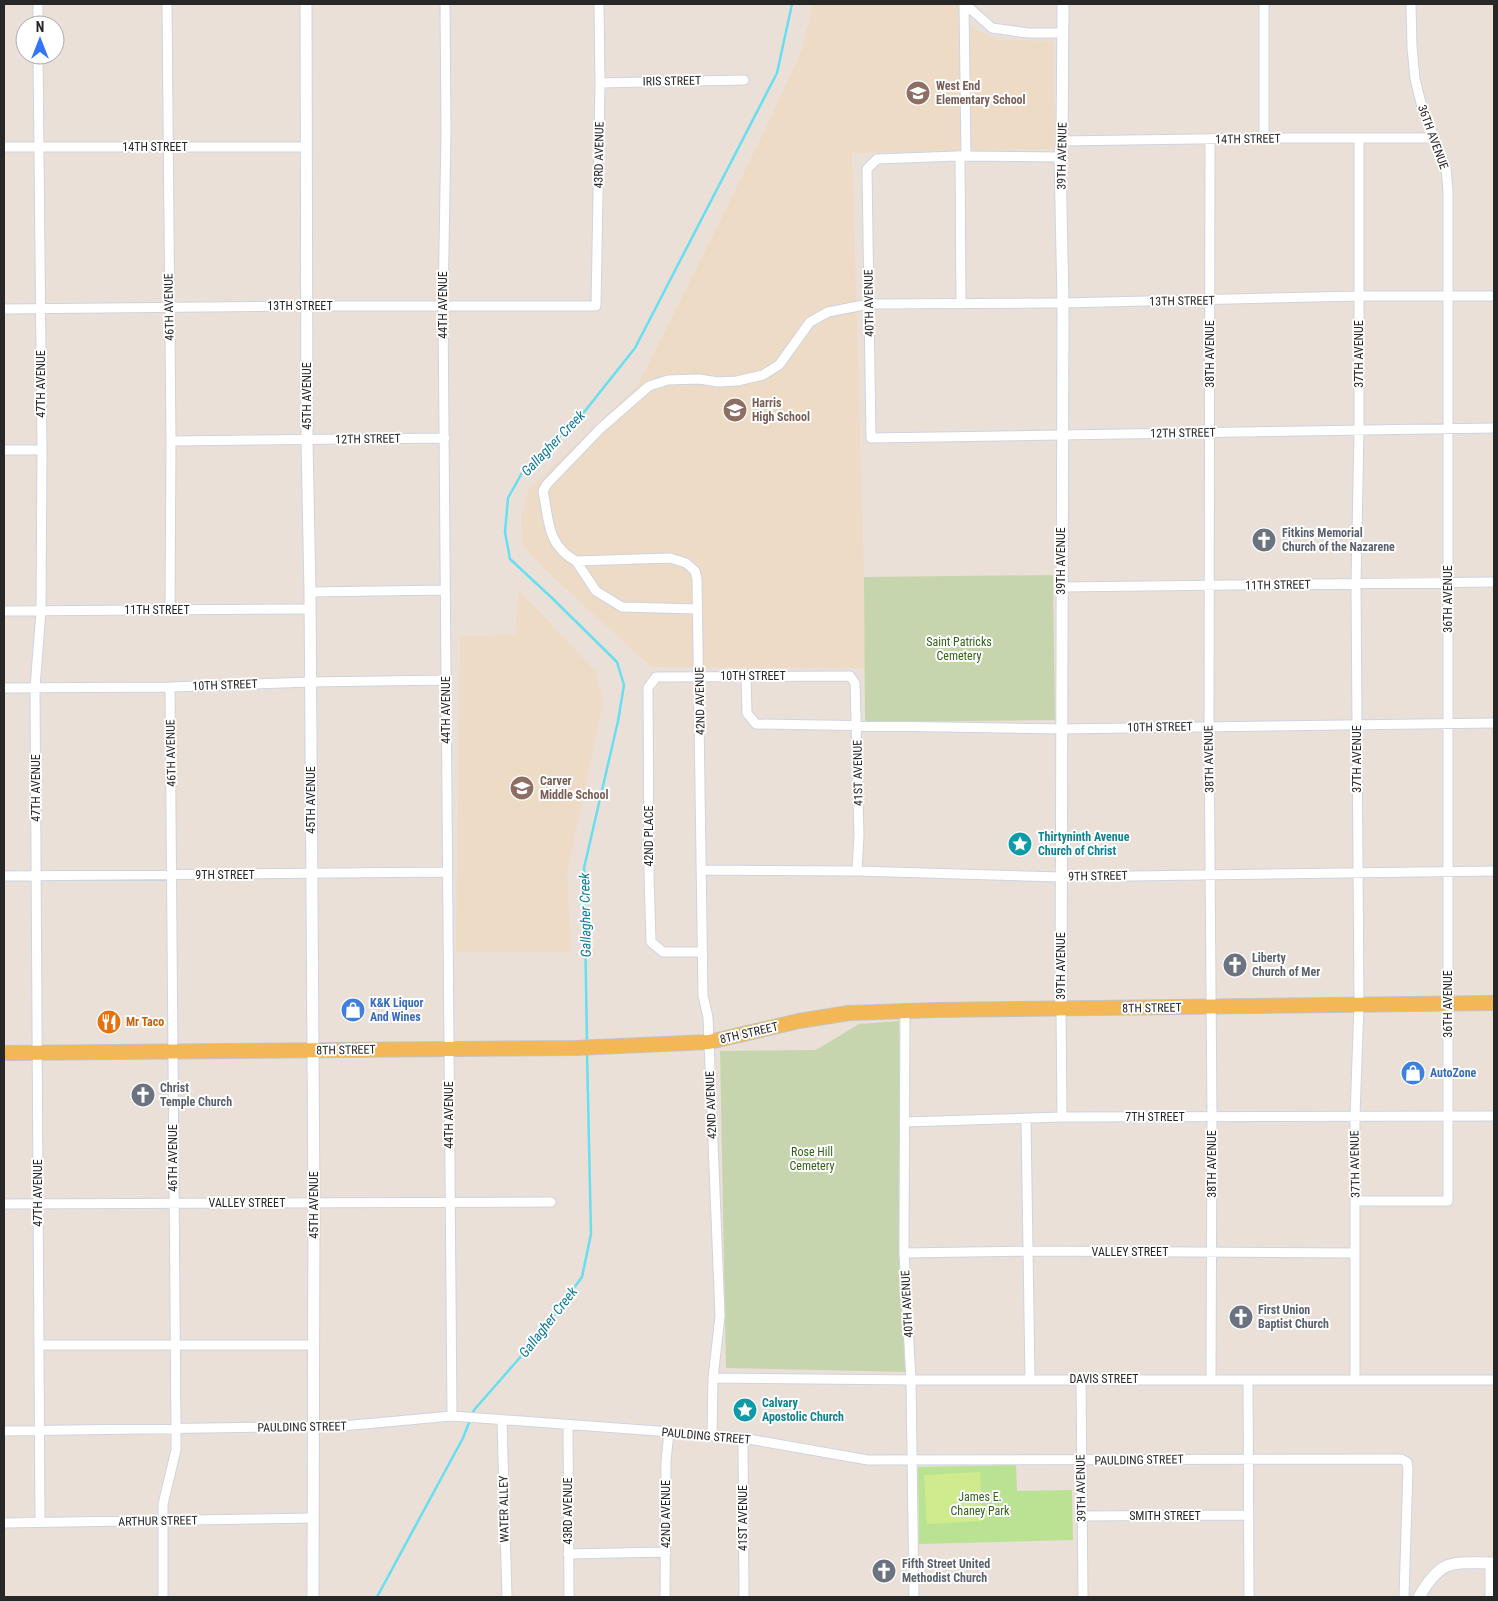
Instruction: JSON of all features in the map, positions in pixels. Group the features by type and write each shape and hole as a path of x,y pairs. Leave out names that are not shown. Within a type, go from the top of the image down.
{"main road":[{"name":"8TH STREET","path":"4,1053 575,1048 709,1042 799,1021 849,1013 905,1010 1494,1002"}],"street":[{"name":"46TH AVENUE","path":"167,4 171,441 170,610"},
{"name":"45TH AVENUE","path":"306,4 306,306 314,1203 313,1597"},
{"name":"44TH AVENUE","path":"445,4 446,132 443,306 446,872 452,1416"},
{"name":"43RD AVENUE","path":"596,306 600,83 599,4"},
{"path":"965,4 992,28 1028,33 1062,34"},
{"path":"961,304 965,4"},
{"name":"39TH AVENUE","path":"1062,1117 1061,587 1063,303 1060,157 1062,140 1063,4"},
{"path":"1264,4 1264,138"},
{"name":"36TH AVENUE","path":"1356,1201 1448,1201 1447,724 1449,297 1446,168 1422,107 1414,79 1411,4"},
{"name":"47TH AVENUE","path":"38,65 42,450 41,611 35,687 40,1522"},
{"name":"IRIS STREET","path":"600,83 744,80"},
{"name":"37TH AVENUE","path":"1355,1380 1355,1116 1359,1004 1356,584 1359,430 1359,138"},
{"name":"14TH STREET","path":"1062,140 1434,138"},
{"name":"38TH AVENUE","path":"1210,140 1208,726 1212,1117 1211,1379"},
{"name":"14TH STREET","path":"4,147 305,147"},
{"path":"963,156 1060,157"},
{"name":"40TH AVENUE","path":"871,438 867,169 877,159 963,156"},
{"name":"13TH STREET","path":"869,304 1063,303 1359,296 1494,296"},
{"path":"697,609 622,608 596,591 576,561 562,552 553,539 543,491 547,484 615,416 649,386 668,380 737,381 763,375 779,365 810,322 828,312 869,304"},
{"name":"13TH STREET","path":"4,309 596,306"},
{"name":"12TH STREET","path":"871,438 1494,428"},
{"name":"12TH STREET","path":"171,441 445,438"},
{"path":"4,450 42,450"},
{"name":"42ND AVENUE","path":"576,561 670,558 680,560 694,571 697,579 700,676 703,996 708,1017 720,1316 713,1378 712,1434"},
{"name":"11TH STREET","path":"1061,587 1494,582"},
{"path":"310,592 445,590"},
{"name":"11TH STREET","path":"4,612 310,609"},
{"name":"10TH STREET","path":"746,676 747,713 756,724 1061,729 1494,723"},
{"name":"10TH STREET","path":"656,677 850,676"},
{"name":"41ST AVENUE","path":"850,676 855,683 857,727 859,835 857,871"},
{"name":"42ND PLACE","path":"656,677 648,688 651,942 663,952 702,952"},
{"name":"10TH STREET","path":"4,688 170,687 446,680"},
{"name":"46TH AVENUE","path":"163,1597 162,1521 166,1486 176,1450 170,687"},
{"name":"9TH STREET","path":"702,870 857,871 1061,877 1494,871"},
{"name":"9TH STREET","path":"4,876 446,872"},
{"name":"40TH AVENUE","path":"905,1010 904,1253 911,1380 914,1597"},
{"name":"7TH STREET","path":"905,1122 1062,1117 1494,1116"},
{"path":"1026,1118 1030,1379"},
{"name":"VALLEY STREET","path":"4,1204 551,1202"},
{"name":"VALLEY STREET","path":"904,1253 1028,1251 1355,1252"},
{"path":"39,1344 314,1345"},
{"name":"DAVIS STREET","path":"713,1378 1494,1380"},
{"name":"39TH AVENUE","path":"1081,1379 1082,1597"},
{"path":"1248,1380 1249,1597"},
{"name":"PAULDING STREET","path":"4,1431 313,1427 462,1416 502,1421 712,1434 868,1460 1401,1459 1407,1462 1404,1597"},
{"name":"WATER ALLEY","path":"502,1421 506,1597"},
{"name":"43RD AVENUE","path":"568,1425 569,1597"},
{"name":"42ND AVENUE","path":"665,1597 666,1461 669,1432"},
{"name":"41ST AVENUE","path":"743,1438 744,1597"},
{"name":"SMITH STREET","path":"1081,1516 1248,1515"},
{"name":"ARTHUR STREET","path":"4,1523 313,1518"},
{"path":"568,1554 666,1552"},
{"path":"1419,1597 1428,1580 1440,1570 1457,1562 1492,1563 1490,1597"}],"shaded area":[{"name":"Harris High School","path":"813,4 959,4 959,12 974,29 999,40 1053,41 1055,149 852,153 865,668 651,667 541,566 523,545 521,517 529,489 638,385 763,134 801,52"},
{"name":"Carver Middle School","path":"519,590 596,672 603,702 567,873 571,952 456,952 460,636 515,635"}],"green space":[{"name":"Saint Patricks Cemetery","path":"1053,575 1055,720 865,722 864,577"},
{"name":"Rose Hill Cemetery","path":"899,1021 905,1372 726,1368 720,1051 816,1050 859,1024"},
{"name":"James E. Chaney Park","path":"1016,1465 1017,1491 1072,1490 1073,1540 919,1544 918,1467"},
{"path":"980,1472 982,1521 927,1524 924,1475"}],"waterway":[{"name":"Gallagher Creek","path":"587,1042 584,868 618,721 624,685 617,662 510,559 505,532 508,498 523,471 581,416 635,348 777,73 792,4"},
{"name":"Gallagher Creek","path":"377,1597 463,1438 474,1410 538,1337 582,1277 591,1234 587,1052"}],"place":[{"name":"West End Elementary School","path":"918,93"},
{"name":"Harris High School","path":"735,410"},
{"name":"Fitkins Memorial Church of the Nazarene","path":"1264,540"},
{"name":"Carver Middle School","path":"522,788"},
{"name":"Thirtyninth Avenue Church of Christ","path":"1020,844"},
{"name":"Liberty Church of Mer","path":"1235,965"},
{"name":"K&K Liquor And Wines","path":"353,1010"},
{"name":"Mr Taco","path":"109,1022"},
{"name":"AutoZone","path":"1413,1073"},
{"name":"Christ Temple Church","path":"143,1095"},
{"name":"First Union Baptist Church","path":"1241,1317"},
{"name":"Calvary Apostolic Church","path":"745,1410"},
{"name":"Fifth Street United Methodist Church","path":"884,1571"}]}
